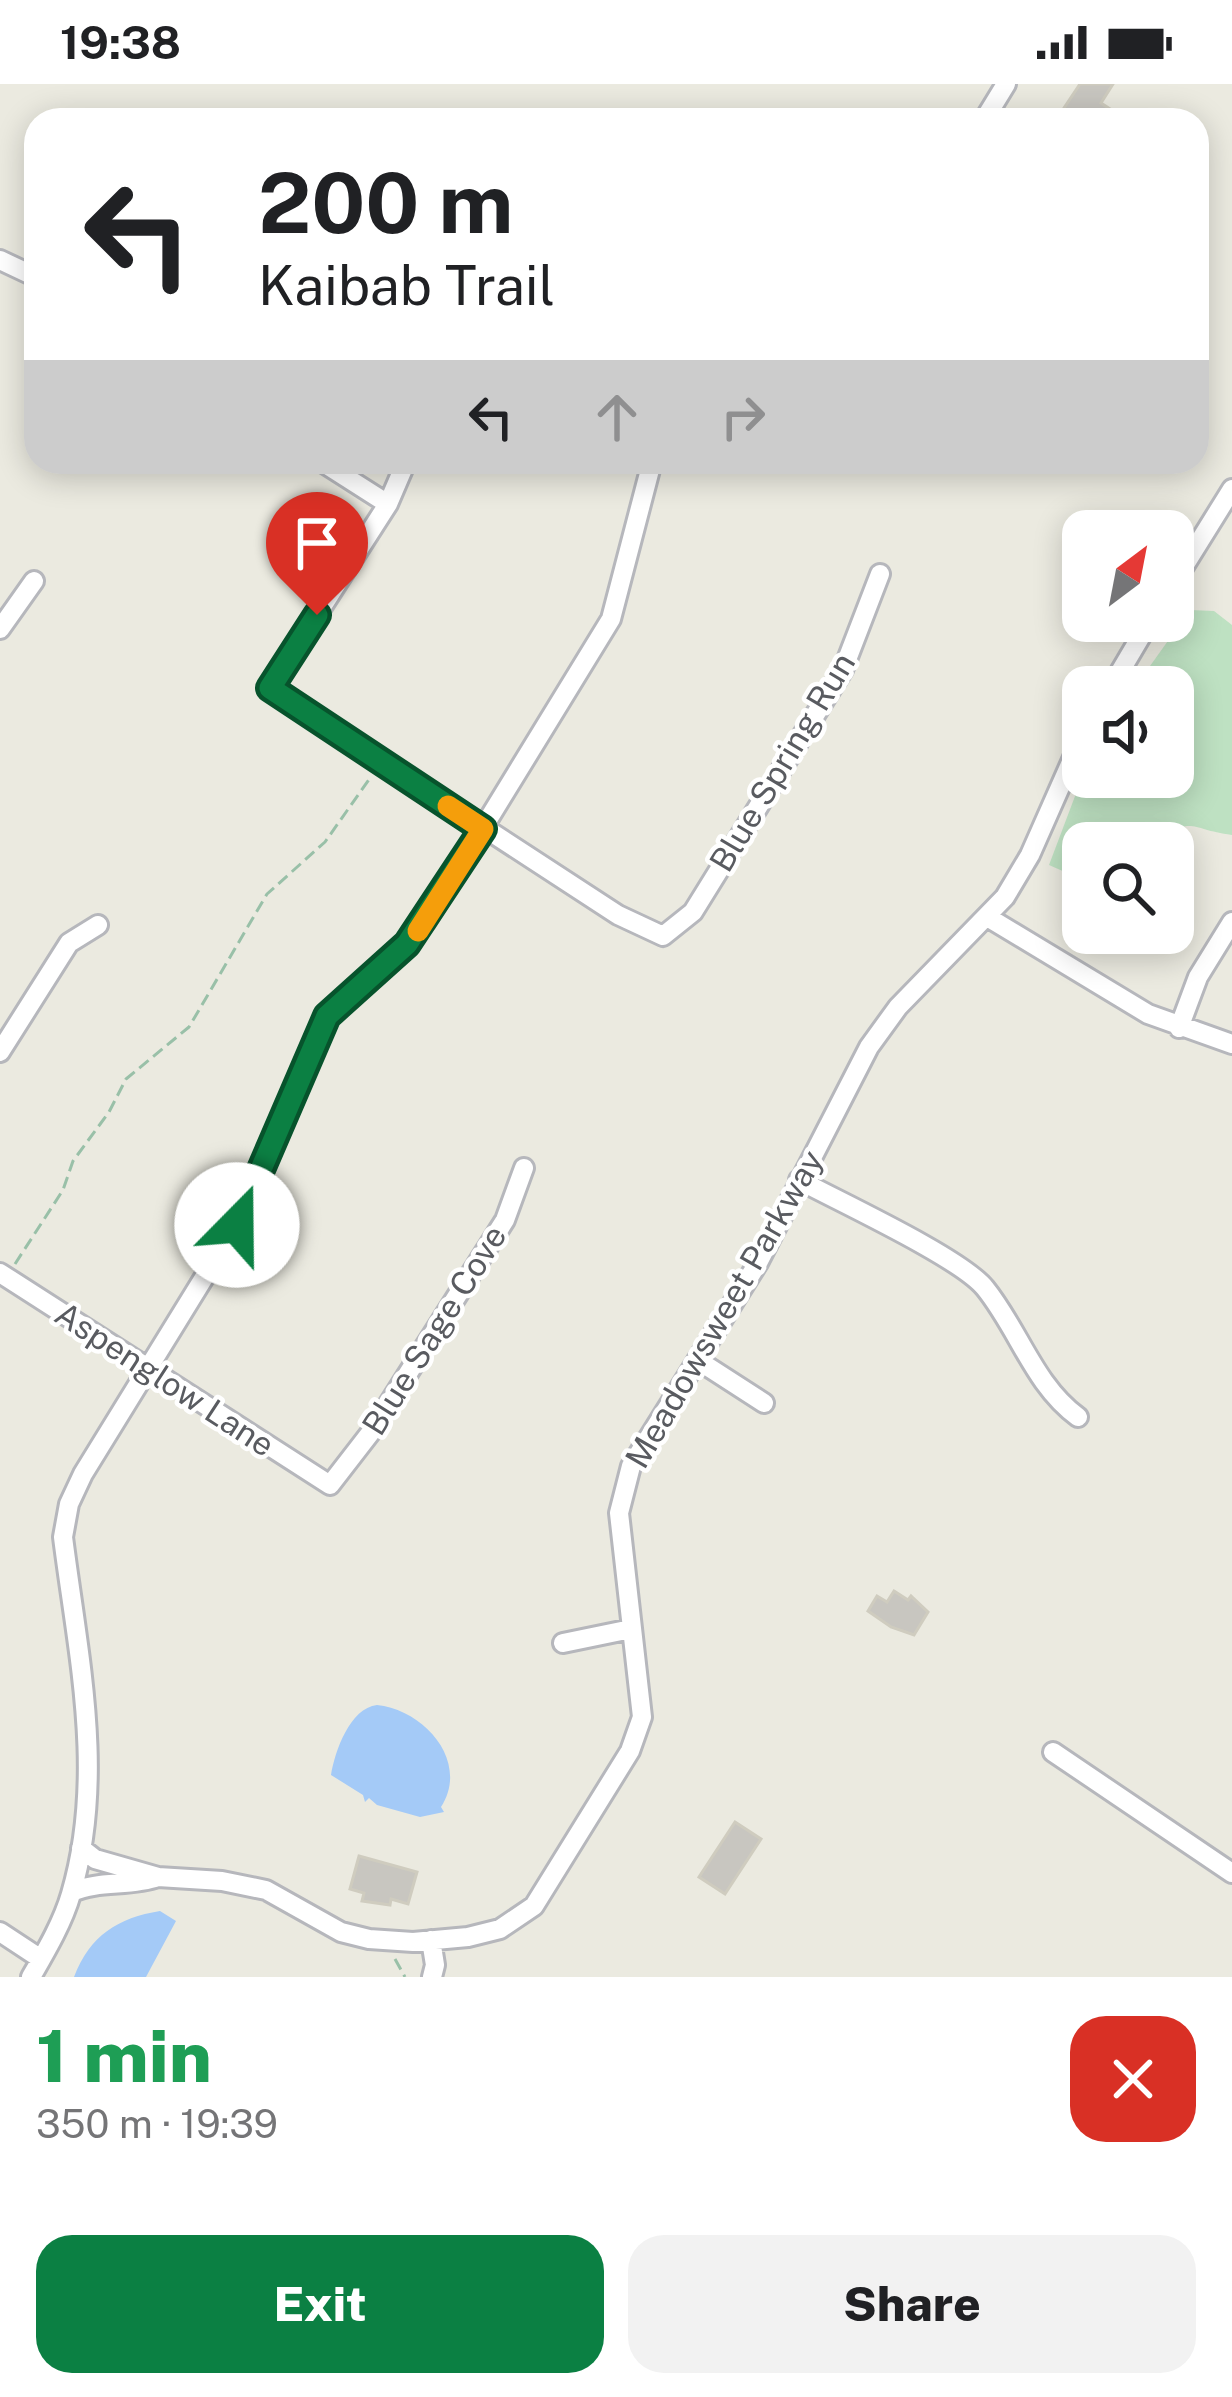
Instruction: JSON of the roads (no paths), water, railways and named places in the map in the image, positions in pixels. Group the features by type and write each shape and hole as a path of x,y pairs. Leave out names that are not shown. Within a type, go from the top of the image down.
{"street":[{"path":"341,474 388,504"},
{"path":"401,474 388,504 270,688 483,829"},
{"path":"0,1932 36,1968 72,1892 81,1848 90,1726 63,1537 69,1504 237,1225 327,1016 407,944 611,619 649,474"},
{"path":"1194,550 1232,489"},
{"name":"Blue Spring Run","path":"483,829 618,916 663,935 693,912 842,670 880,574"},
{"path":"0,629 34,581"},
{"name":"Meadowsweet Parkway","path":"72,1892 90,1885 158,1877 222,1881 266,1890 341,1933 392,1941 500,1929 534,1906 630,1751 642,1717 619,1513 631,1466 758,1264 869,1047 931,971 989,918 1030,855 1062,783"},
{"path":"989,918 1148,1014 1232,1044"},
{"path":"1179,1028 1198,977 1232,922"},
{"path":"0,1052 69,943 98,925"},
{"name":"Blue Sage Cove","path":"330,1485 371,1432 505,1220 524,1168"},
{"path":"799,1180 956,1265 983,1285 1056,1400 1078,1417"},
{"name":"Aspenglow Lane","path":"6,1272 330,1485"},
{"path":"699,1360 764,1403"},
{"path":"563,1642 631,1629"},
{"path":"1053,1752 1232,1874"},
{"name":"Meadowsweet Parkway","path":"81,1848 95,1859 158,1877"},
{"path":"431,1940 435,1965 431,1977"}],"water":[{"path":"377,1705 411,1717 438,1741 450,1773 441,1807 444,1812 420,1817 377,1805 369,1798 365,1802 363,1795 331,1775 352,1722"},
{"path":"160,1911 176,1921 146,1977 74,1977 88,1950 107,1931 131,1918"}]}
